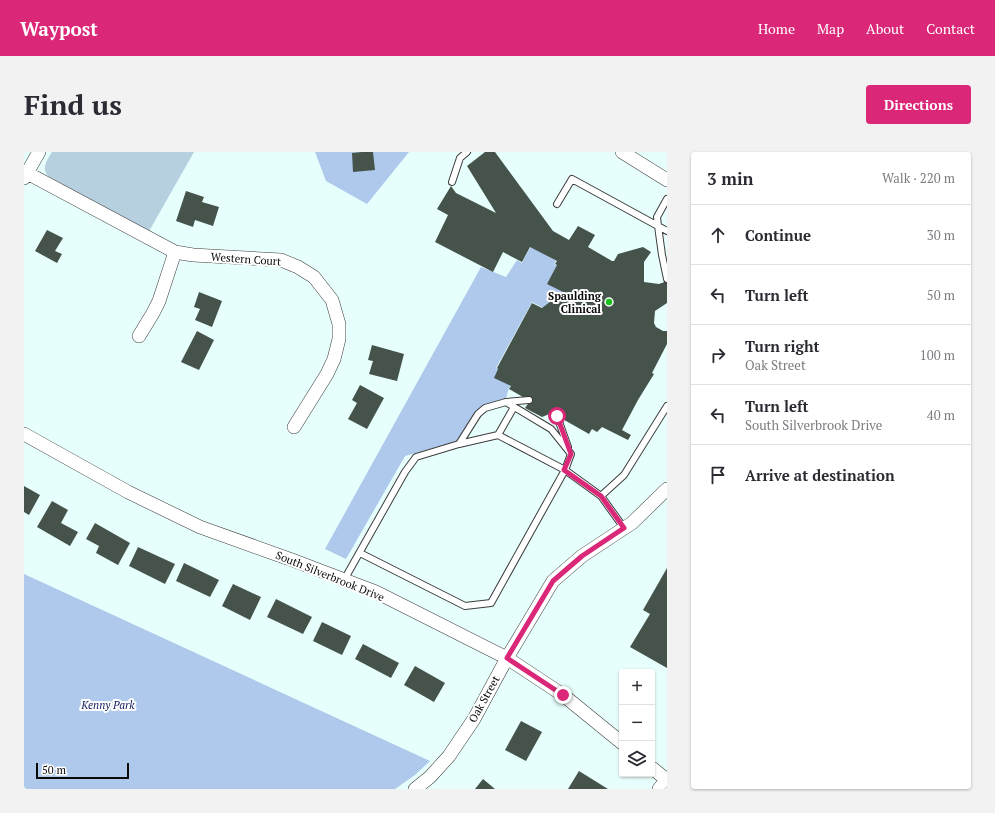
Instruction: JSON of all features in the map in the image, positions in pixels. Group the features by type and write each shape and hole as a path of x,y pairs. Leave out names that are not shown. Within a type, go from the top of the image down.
{"street":[{"path":"26,175 39,152"},
{"path":"622,152 667,180"},
{"name":"Western Court","path":"26,175 175,252 193,255 281,260 298,267 314,277 332,300 339,324 339,339 334,359 327,374 294,427"},
{"path":"139,336 159,301 175,252"},
{"name":"South Silverbrook Drive","path":"24,434 128,492 200,527 376,592 507,658 563,695 619,742"},
{"name":"Oak Street","path":"415,789 430,777 449,756 474,719 507,658 553,581 582,556 632,523 667,489"},
{"path":"655,772 664,783"}],"lane":[{"path":"452,182 460,158 467,152"},
{"path":"558,204 572,179 667,231"},
{"path":"667,199 657,217 662,255 667,278"},
{"path":"459,444 478,414 485,408 506,402 529,400"},
{"path":"506,402 551,428 571,454"},
{"path":"601,496 624,475 667,406"},
{"path":"498,435 514,407"},
{"path":"360,553 465,606 491,603 564,470 571,454 557,416"},
{"path":"344,580 405,472 416,457 459,444 498,435 564,470 601,496 624,528"}],"green space":[{"path":"315,152 409,152 367,204 326,181"},
{"path":"531,246 556,261 554,264 559,267 563,291 551,312 532,302 496,368 514,379 506,398 481,406 457,441 405,456 346,559 325,549 481,267 506,277 517,260 522,263"},
{"name":"Kenny Park","path":"24,574 430,761 415,775 395,789 24,789"}],"shaded area":[{"path":"52,152 194,152 148,233 48,176 45,167"}],"building":[{"path":"373,152 375,170 353,172 352,153"},
{"name":"Spaulding Clinical","path":"485,152 495,152 553,231 569,240 578,226 595,235 588,247 612,261 614,261 618,254 643,247 651,252 644,262 644,282 659,284 667,281 667,303 655,311 654,323 656,327 663,331 667,331 667,344 652,373 654,374 622,430 631,435 628,440 602,427 597,432 592,429 589,434 552,413 542,417 525,408 530,401 509,389 511,386 494,378 498,369 497,368 532,303 542,308 563,292 547,284 557,265 555,264 557,261 530,247 522,262 503,252 493,272 435,242 448,215 437,209 451,186 456,193 496,213 467,166"},
{"path":"186,191 204,197 202,202 219,207 213,226 195,220 193,227 176,221"},
{"path":"47,230 63,238 55,251 62,254 57,263 35,251"},
{"path":"199,292 222,301 212,327 195,320 200,309 194,307"},
{"path":"197,331 214,340 199,370 181,362"},
{"path":"372,345 404,354 397,381 369,374 373,361 368,360"},
{"path":"360,385 384,398 367,429 348,419 357,403 352,400"},
{"path":"24,486 40,495 29,515 24,512"},
{"path":"52,501 68,510 61,523 78,532 70,546 37,527"},
{"path":"95,523 130,543 118,565 96,553 99,546 86,539"},
{"path":"138,547 175,564 165,584 129,566"},
{"path":"184,563 219,580 210,597 176,581"},
{"path":"667,568 667,668 630,647 650,614 643,610"},
{"path":"233,584 261,597 250,620 222,606"},
{"path":"276,599 312,617 303,634 267,617"},
{"path":"322,622 351,636 342,655 313,641"},
{"path":"363,644 399,663 391,678 355,659"},
{"path":"415,666 445,683 434,702 404,685"},
{"path":"521,721 542,732 526,761 505,750"},
{"path":"579,771 608,789 568,789"},
{"path":"483,779 495,789 475,789"}],"place":[{"name":"Spaulding Clinical","path":"609,302"}],"route":[{"path":"557,416 571,454 564,470 601,496 624,528 582,556 553,581 507,658 563,695"}]}
